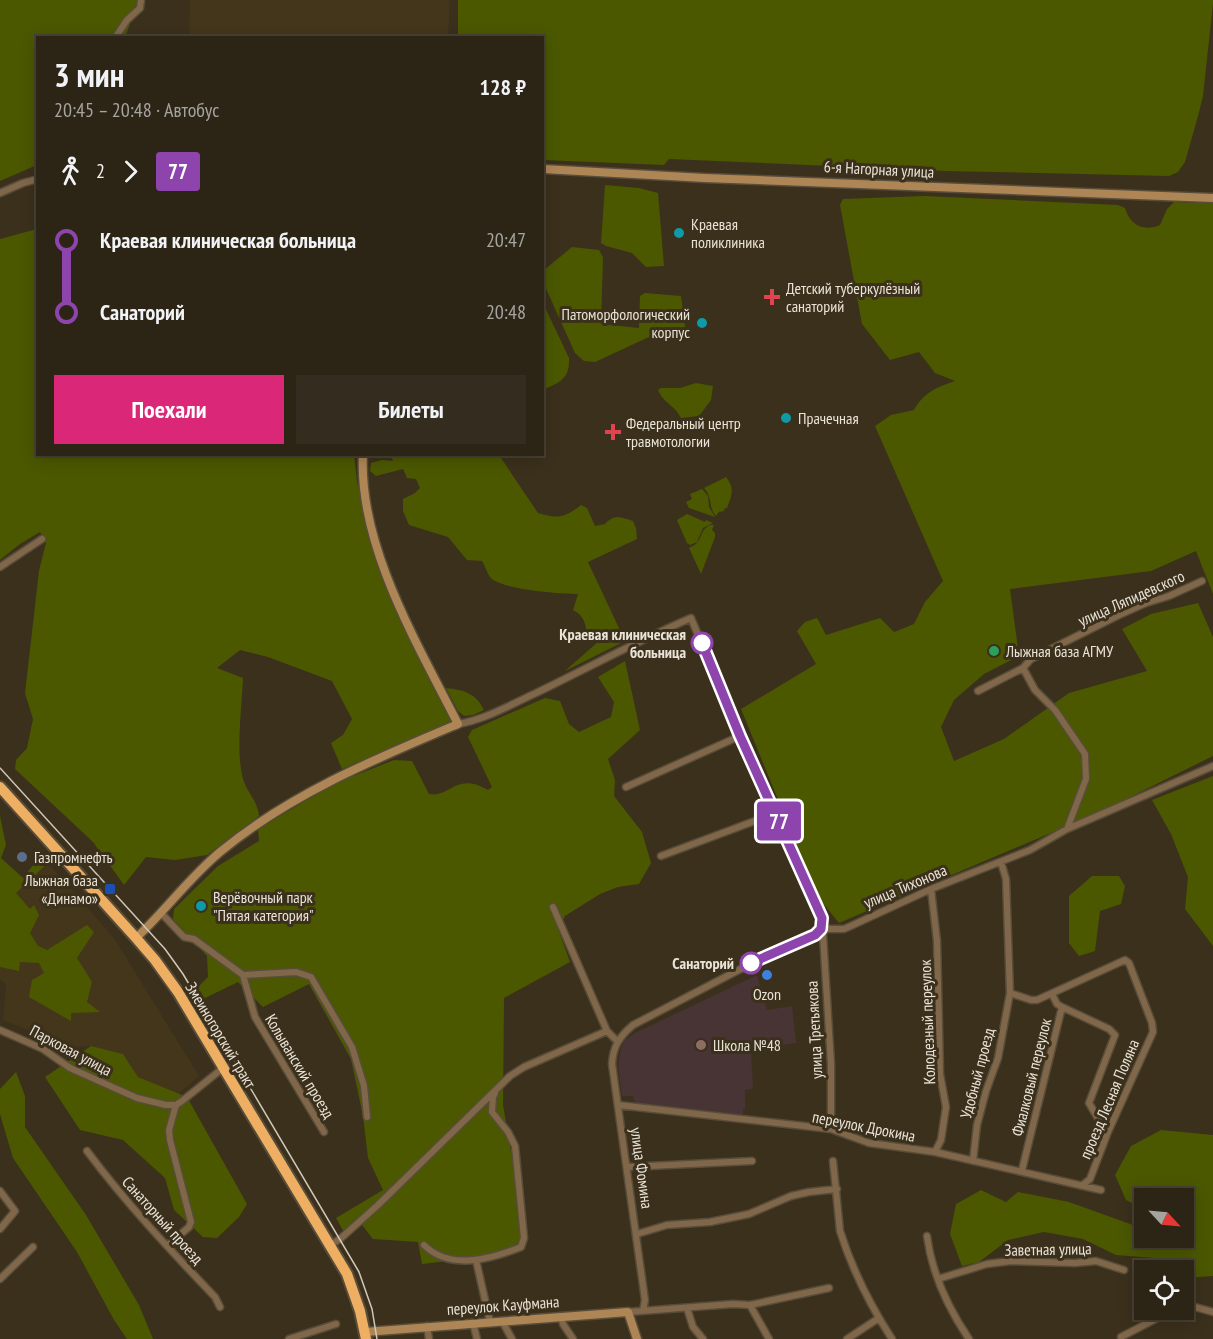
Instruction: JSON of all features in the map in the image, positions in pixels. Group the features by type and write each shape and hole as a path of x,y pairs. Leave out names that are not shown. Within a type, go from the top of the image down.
{"highway":[{"name":"Змеиногорский тракт","path":"0,788 136,938 178,992 347,1274 355,1293 365,1335"}],"street":[{"path":"116,36 127,20 140,8 141,0"},
{"name":"6-я Нагорная улица","path":"544,169 705,178 1213,198"},
{"path":"0,193 36,180"},
{"path":"363,456 364,487 380,557 415,639 458,724"},
{"path":"0,567 42,539"},
{"name":"улица Ляпидевского","path":"978,692 1023,668 1031,659 1119,615 1202,581"},
{"path":"136,938 219,853 272,814 352,770 458,724 504,708 691,618 740,736 822,918 821,929"},
{"path":"1023,668 1035,690 1055,710 1085,754 1086,778 1067,830"},
{"path":"626,787 740,736"},
{"name":"улица Тихонова","path":"617,1041 633,1025 758,960 815,935 821,929 844,929 931,889 1030,850 1067,830 1213,766"},
{"path":"661,856 776,813"},
{"path":"1001,862 1006,879 1011,993"},
{"name":"Колодезный переулок","path":"931,889 937,941 940,1074 946,1107 941,1140 935,1152"},
{"path":"553,908 607,1031 617,1041"},
{"path":"161,913 184,937 194,939 243,975 296,972 311,977 352,1047 364,1086 367,1117"},
{"name":"улица Третьякова","path":"821,929 831,1065 831,1130"},
{"name":"проезд Лесная Поляна","path":"1011,993 1031,1000 1052,994 1122,961 1129,963 1152,1023 1153,1032 1108,1132 1090,1179 1084,1184"},
{"name":"Колыванский проезд","path":"243,975 255,1017 324,1132"},
{"name":"Удобный проезд","path":"973,1161 979,1116 998,1058 1011,993"},
{"name":"Фиалковый переулок","path":"1022,1170 1062,1007 1057,1004 1052,994"},
{"path":"1062,1007 1109,1029 1115,1035 1089,1103 1108,1132"},
{"name":"Парковая улица","path":"0,1030 43,1049 70,1068 137,1098 176,1105"},
{"path":"330,1245 378,1205 510,1076 524,1066 607,1031"},
{"name":"улица Фомина","path":"617,1041 612,1064 628,1167 645,1300 644,1311"},
{"path":"167,1246 189,1227 191,1222 170,1140 171,1122 176,1105 223,1068"},
{"path":"424,1245 429,1250 452,1261 476,1260 521,1247 524,1238 515,1146 508,1132 492,1112 496,1089"},
{"name":"переулок Дрокина","path":"618,1105 831,1130 869,1143 935,1152 1084,1184 1101,1190"},
{"name":"Санаторный проезд","path":"87,1151 167,1246 215,1297 220,1307"},
{"path":"628,1167 752,1161"},
{"path":"833,1161 840,1231 859,1281 892,1339"},
{"path":"636,1234 667,1225 710,1222 749,1214 791,1196 837,1189"},
{"path":"0,1191 15,1211 0,1229"},
{"path":"927,1236 930,1258 938,1279 955,1318 969,1339"},
{"path":"0,1279 33,1247"},
{"path":"476,1260 490,1322"},
{"name":"Заветная улица","path":"938,1279 987,1264 1011,1260 1075,1263 1096,1261 1124,1270"},
{"name":"переулок Кауфмана","path":"365,1335 427,1326 733,1304 750,1305 829,1288"},
{"path":"750,1305 769,1339"},
{"path":"1194,1307 1213,1312"},
{"path":"687,1308 693,1327 703,1339"},
{"path":"628,1312 637,1339"},
{"path":"561,1316 563,1324 573,1339"},
{"path":"847,1339 879,1318"},
{"path":"1121,1337 1154,1320"},
{"path":"502,1321 512,1339"},
{"path":"473,1323 477,1339"},
{"path":"289,1339 336,1324"},
{"path":"427,1326 429,1339"}],"shaded area":[{"path":"190,0 450,0 448,36 189,36"},
{"path":"48,863 114,938 199,1076 178,1094 138,1077 123,1054 91,1046 71,1047 3,1020 6,984 0,979 0,922 16,893"},
{"name":"Школа №48","path":"757,975 767,1010 792,1006 796,1043 751,1049 753,1089 745,1090 743,1115 635,1103 633,1096 622,1096 618,1066 625,1040 635,1033"}],"green space":[{"path":"0,0 139,0 125,36 36,36 36,165 0,181"},
{"path":"458,0 1213,0 1203,96 1198,116 1185,162 1178,172 1169,176 947,171 669,159 664,165 544,160 544,36 458,36"},
{"path":"605,185 639,188 658,193 664,266 646,267 632,253 601,243"},
{"path":"925,196 1118,205 1125,208 1134,223 1148,228 1160,225 1167,209 1174,202 1213,203 1213,594 1196,551 1151,571 1010,589 1019,656 984,674 954,700 941,727 954,761 1004,739 1069,693 1147,671 1122,629 1151,614 1198,603 1213,637 1213,756 1100,812 839,923 818,897 741,709 816,664 797,631 805,622 817,618 826,635 880,618 894,632 914,624 925,602 943,581 875,426 891,415 914,410 931,391 955,381 935,373 919,352 890,360 862,324 840,205 843,199"},
{"path":"36,229 36,456 354,456 368,535 385,586 452,721 342,769 331,743 343,735 352,719 332,681 268,657 240,650 217,668 243,678 239,746 241,772 259,816 207,855 175,860 146,857 124,885 93,842 15,769 16,760 27,748 33,719 25,693 39,571 46,543 40,532 0,560 0,239"},
{"path":"572,247 599,250 603,257 601,324 639,328 640,296 645,293 681,296 686,333 664,330 595,362 584,361 575,353 544,284 544,270"},
{"path":"544,305 569,358 566,375 544,390"},
{"path":"696,383 713,386 711,400 699,416 681,418 658,390 680,388"},
{"path":"391,456 500,456 538,513 561,516 581,505 587,508 595,526 605,524 615,518 633,521 637,539 588,562 625,641 565,671 599,641 587,638 584,621 573,610 578,594 532,590 497,582 491,578 482,561 467,560 448,537 409,525 403,511 403,499 420,488 416,479 407,478 403,469 376,476 370,471 371,463 382,460 393,461"},
{"path":"726,477 732,488 731,495 727,508 716,516 712,510 709,495 704,488"},
{"path":"702,489 708,496 709,507 715,517 689,508 686,502 692,499 690,494"},
{"path":"687,514 713,523 703,528 697,542 690,545 677,520"},
{"path":"714,525 712,530 715,537 701,574 689,548 697,543 706,527"},
{"path":"625,661 640,730 608,759 615,780 614,796 642,832 651,863 639,884 618,887 600,894 565,916 558,929 570,962 504,998 503,1105 526,1239 509,1254 422,1264 418,1242 373,1239 362,1225 346,1236 336,1218 383,1190 368,1158 363,1116 351,1059 309,984 263,1007 238,982 203,999 196,989 208,977 207,956 173,919 174,909 218,866 259,841 258,829 336,783 394,760 412,761 429,794 436,794 468,783 488,790 492,787 468,737 472,730 545,698 560,701 569,724 579,732 611,717 614,702 598,677"},
{"path":"446,688 469,693 484,710 464,716 458,711"},
{"path":"1213,776 1213,946 1185,909 1188,877 1171,834 1152,800"},
{"path":"0,816 6,845 1,858 23,878 37,860 48,863 16,893 30,909 34,905 39,915 30,933 38,946 47,950 87,925 94,932 77,958 92,982 87,1002 100,1012 71,1013 71,1021 29,997 32,980 44,973 39,963 20,962 19,971 0,967"},
{"path":"1092,876 1119,876 1125,886 1121,904 1100,911 1095,951 1079,956 1069,943 1069,896"},
{"path":"91,1046 123,1054 138,1077 187,1097 247,1204 239,1217 217,1238 203,1237 174,1210 165,1178 123,1140 80,1130 45,1077"},
{"path":"16,1072 25,1096 25,1127 86,1215 139,1305 153,1339 127,1339 114,1320 77,1252 13,1158 0,1114 0,1089"},
{"path":"1161,1130 1213,1135 1213,1276 1194,1277 1194,1260 1156,1260 1116,1255 1083,1239 1044,1232 1008,1240 979,1262 962,1266 950,1234 956,1204 981,1190 1006,1202 1018,1192 1069,1202 1134,1225 1134,1248 1194,1248 1194,1188 1134,1188 1134,1204 1126,1200 1115,1175 1131,1146"}],"tram line":[{"path":"0,768 165,949 183,974 359,1272 372,1309 377,1339"}],"bus line":[{"name":"77","path":"702,643 740,736 822,918 821,929 815,935 751,963"}],"place":[{"name":"Краевая поликлиника","path":"679,233"},
{"name":"Детский туберкулёзный санаторий","path":"772,297"},
{"name":"Патоморфологический корпус","path":"702,323"},
{"name":"Прачечная","path":"786,418"},
{"name":"Федеральный центр травмотологии","path":"613,432"},
{"name":"Краевая клиническая больница","path":"702,643"},
{"name":"Лыжная база АГМУ","path":"994,651"},
{"name":"Газпромнефть","path":"22,857"},
{"name":"Лыжная база «Динамо»","path":"110,889"},
{"name":"Верёвочный парк \"Пятая категория\"","path":"201,906"},
{"name":"Санаторий","path":"751,963"},
{"name":"Ozon","path":"767,975"},
{"name":"Школа №48","path":"701,1045"}]}
